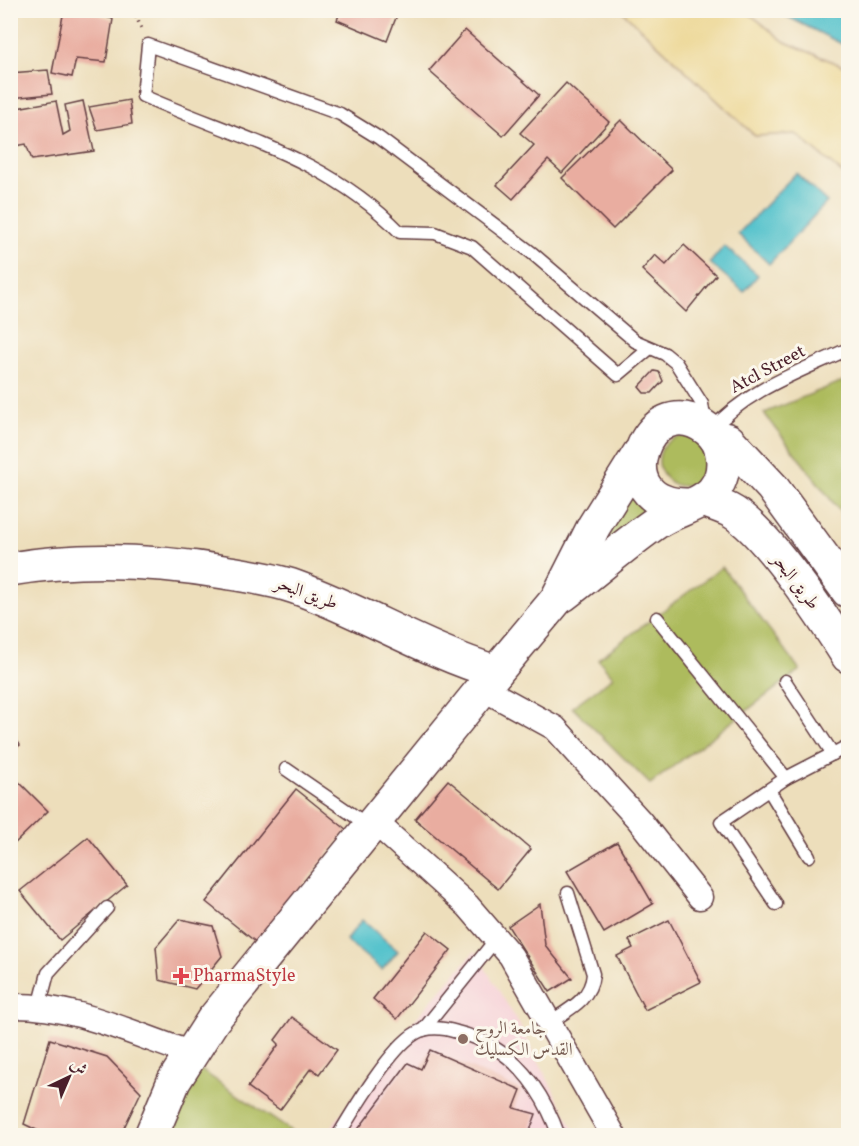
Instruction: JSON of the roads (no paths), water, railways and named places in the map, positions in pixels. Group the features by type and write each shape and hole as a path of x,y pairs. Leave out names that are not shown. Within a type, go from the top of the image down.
{"main road":[{"path":"151,1136 174,1081 190,1053 242,983 557,599 660,520 714,490 721,478 724,464 722,449 710,432 693,422 679,420 665,423 649,435 594,526 557,599"},
{"name":"طريق البحر","path":"710,432 728,440 772,487 849,591"},
{"path":"639,454 638,468 650,493 675,505 696,502"},
{"name":"طريق البحر","path":"696,502 730,510 749,525 796,582 849,656"},
{"name":"طريق البحر","path":"10,568 107,560 157,562 254,577 293,586 448,655 489,680"}],"street":[{"path":"489,680 555,728 639,820 700,897"},
{"path":"372,824 440,879 497,938 511,956 614,1136"},
{"path":"10,1006 39,1007 85,1017 190,1053"}],"lane":[{"path":"649,349 618,375 472,247 435,233 400,232 380,212 344,184 298,158 201,122 143,96 148,45 340,114 369,132 516,240 635,341 665,354 684,373 702,404 710,432"},
{"name":"Atcl Street","path":"710,432 723,416 765,388 849,349"},
{"path":"657,618 786,778"},
{"path":"785,681 833,754"},
{"path":"776,904 721,822 786,778 849,746"},
{"path":"286,769 372,824"},
{"path":"769,790 809,856"},
{"path":"550,1022 579,1003 592,987 593,974 567,893"},
{"path":"39,1007 48,973 107,908"},
{"path":"423,1030 497,938"},
{"path":"338,1136 396,1052 414,1034 423,1030 459,1032 482,1040 503,1052 519,1066 535,1089 559,1136"}],"water":[{"path":"778,11 848,11 848,47 786,16"},
{"path":"796,173 827,202 769,264 738,234"},
{"path":"724,246 758,275 744,292 710,263"},
{"path":"362,920 398,951 382,970 346,940"}],"place":[{"name":"PharmaStyle","path":"181,976"},
{"name":"جامعة الروح القدس الكسليك","path":"463,1039"}]}
